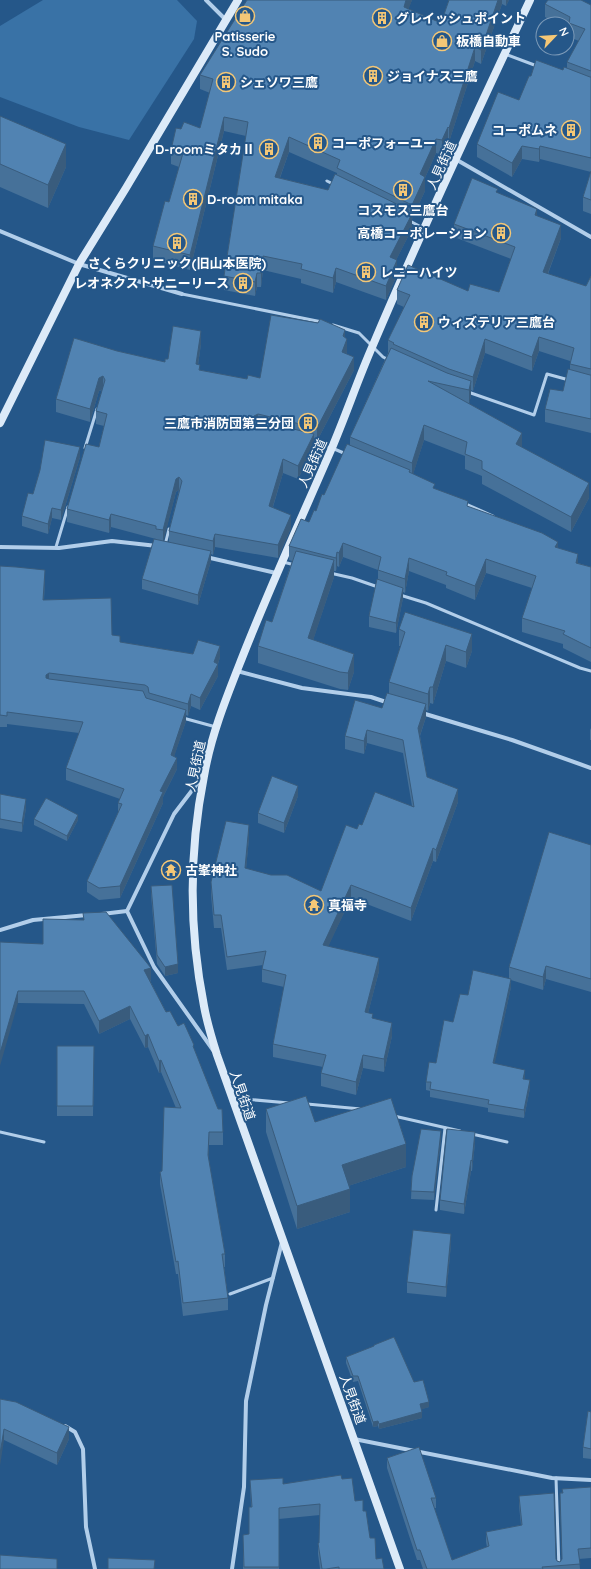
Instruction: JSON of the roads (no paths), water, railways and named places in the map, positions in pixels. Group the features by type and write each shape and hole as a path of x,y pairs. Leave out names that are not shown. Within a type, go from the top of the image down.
{"main road":[{"path":"0,423 79,264 238,0"},
{"name":"人見街道","path":"400,1569 231,1098 204,1009 198,974 194,930 192,874 196,821 204,774 216,727 276,573 332,448 372,346 424,228 457,160 530,0"}],"street":[{"path":"206,0 226,20"},
{"path":"457,160 591,237"},
{"path":"0,231 79,264 182,294"},
{"path":"0,547 60,548 112,541 172,549"},
{"path":"202,556 276,573"},
{"path":"237,671 302,688 371,697 394,704"},
{"path":"416,711 512,740 591,768"},
{"path":"128,911 174,814 204,774"},
{"path":"0,930 33,920 128,911"},
{"path":"128,911 154,967 217,1055"},
{"path":"232,1569 244,1487 246,1401 282,1240"},
{"path":"58,1422 75,1432 83,1449 86,1527 95,1569"},
{"path":"354,1439 556,1478 591,1480"}],"lane":[{"path":"505,54 541,68"},
{"path":"326,181 334,185"},
{"path":"403,218 424,228"},
{"path":"182,294 315,320 360,333 382,357 390,360"},
{"path":"462,390 534,415 547,374 576,382"},
{"path":"84,451 97,407"},
{"path":"309,442 332,448 354,457"},
{"path":"462,502 498,519"},
{"path":"56,547 69,503"},
{"path":"165,547 171,524"},
{"path":"281,562 302,567"},
{"path":"324,572 352,578 382,588"},
{"path":"397,593 426,603 580,668 591,671"},
{"path":"178,716 216,727"},
{"path":"231,1098 293,1103"},
{"path":"301,1104 363,1110"},
{"path":"393,1116 507,1142"},
{"path":"436,1210 445,1128"},
{"path":"0,1132 44,1142"},
{"path":"230,1294 273,1278"},
{"path":"556,1478 559,1569"}],"place":[{"name":"Patisserie S. Sudo","path":"245,16"},
{"name":"グレイッシュポイント","path":"382,18"},
{"name":"板橋自動車","path":"442,41"},
{"name":"ジョイナス三鷹","path":"373,76"},
{"name":"シェソワ三鷹","path":"226,82"},
{"name":"コーポムネ","path":"571,130"},
{"name":"コーポフォーユー","path":"318,143"},
{"name":"D-roomミタカⅡ","path":"269,149"},
{"name":"コスモス三鷹台","path":"403,190"},
{"name":"D-room mitaka","path":"193,199"},
{"name":"高橋コーポレーション","path":"501,233"},
{"name":"さくらクリニック(旧山本医院)","path":"177,243"},
{"name":"レニーハイツ","path":"366,272"},
{"name":"レオネクストサニーリース","path":"243,283"},
{"name":"ウィズテリア三鷹台","path":"424,322"},
{"name":"三鷹市消防団第三分団","path":"308,423"},
{"name":"古峯神社","path":"171,870"},
{"name":"真福寺","path":"314,905"}]}
